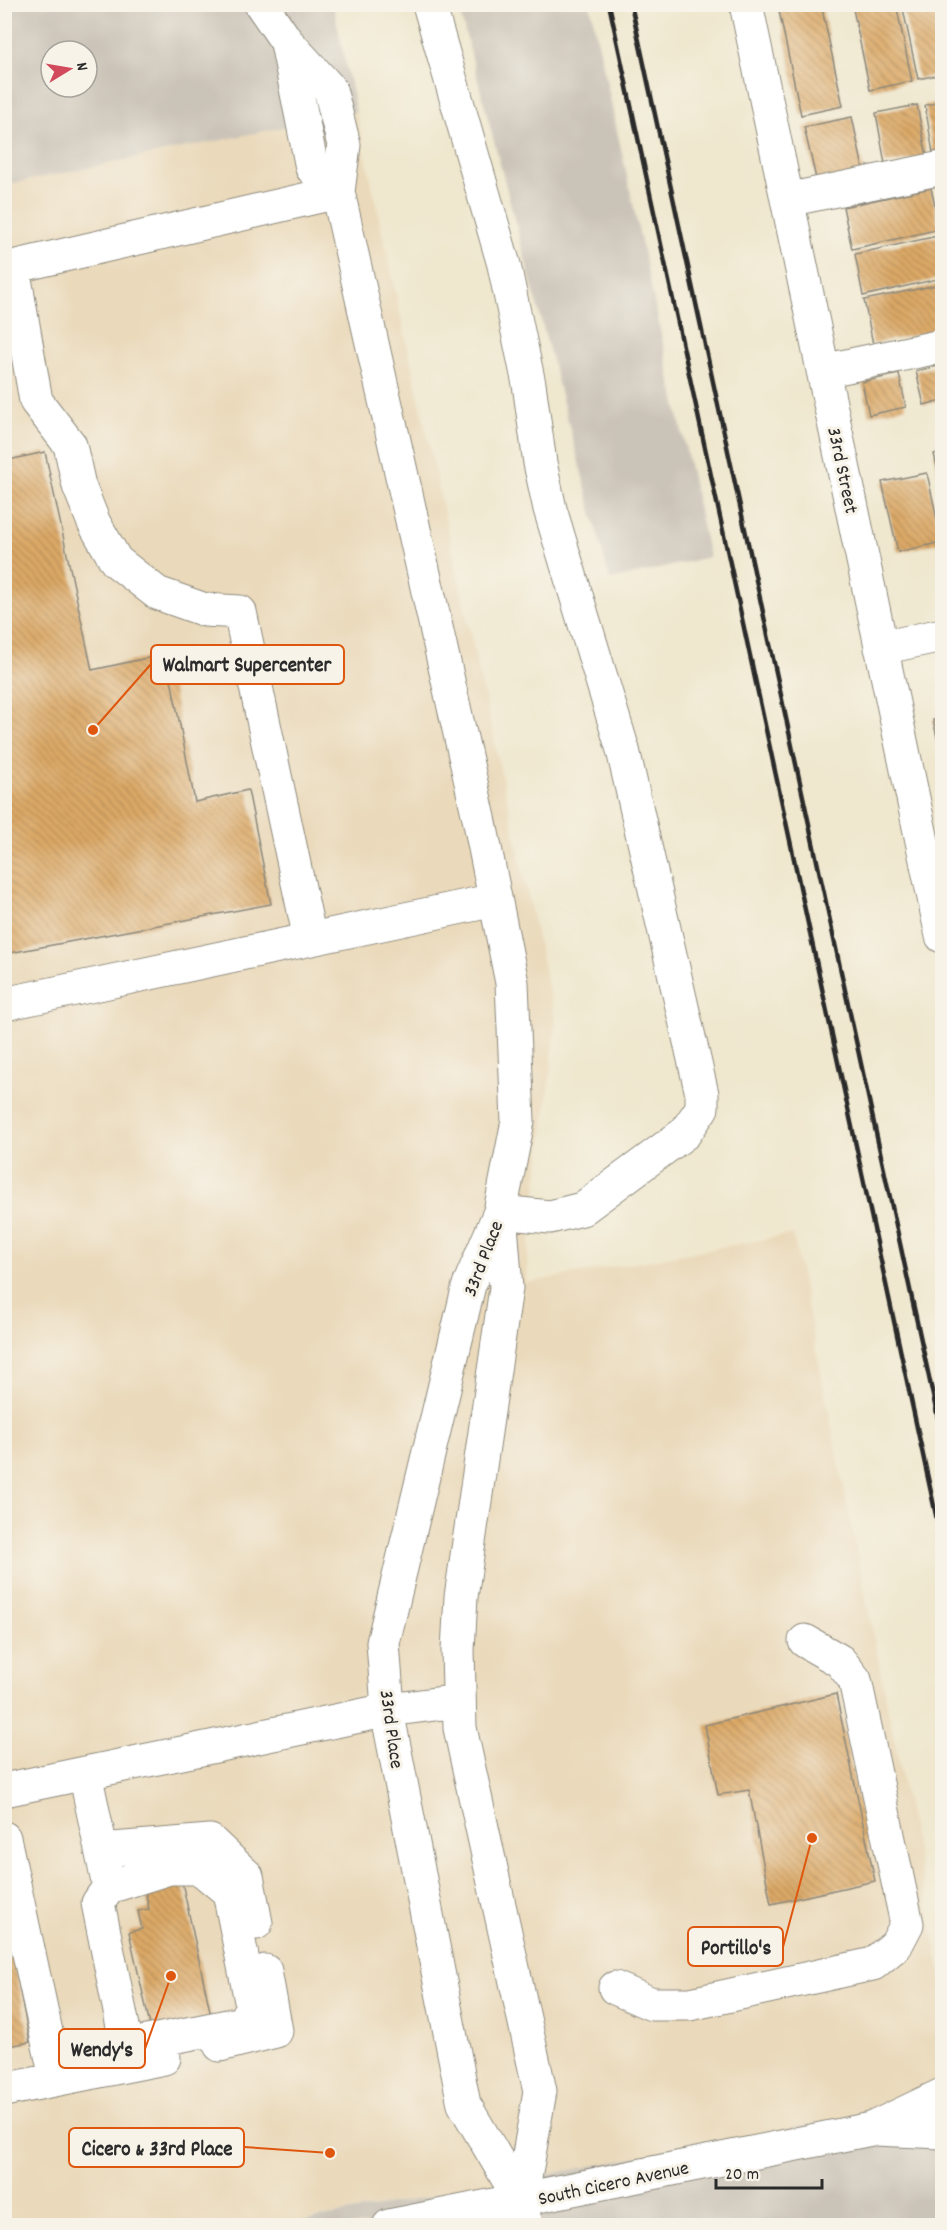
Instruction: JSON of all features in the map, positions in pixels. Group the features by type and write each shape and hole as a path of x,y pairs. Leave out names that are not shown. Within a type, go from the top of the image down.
{"street":[{"path":"261,4 287,42 330,89 344,145 339,192 477,806 512,983 518,1121 500,1212 550,1217 582,1209 685,1133 702,1108 702,1094 623,750 550,509 540,463 529,384 504,265 429,4"},
{"name":"33rd Street","path":"746,4 942,936"},
{"path":"787,200 942,168"},
{"path":"310,939 240,612 205,610 157,593 116,561 94,523 79,486 70,445 36,400 9,268 339,192"},
{"path":"823,371 942,346"},
{"path":"881,648 942,635"},
{"path":"4,1004 495,900"},
{"name":"33rd Place","path":"500,1212 506,1288 461,1597 458,1650 459,1701 460,1728 540,2091 524,2213"},
{"name":"33rd Place","path":"500,1212 469,1285 383,1643 388,1710 464,2104 524,2213"},
{"path":"615,1988 652,2004 690,2004 873,1964 896,1944 907,1924 855,1680 840,1661 805,1641"},
{"path":"4,1790 388,1710 459,1701"},
{"path":"85,1773 109,1887 98,1903 127,2046 243,2023 252,2006 229,1892 200,1868 169,1868 109,1887"},
{"path":"4,2090 56,2078 132,2066 276,2031 247,1876 210,1841 101,1850"},
{"path":"6,1853 56,2078"},
{"name":"South Cicero Avenue","path":"389,2226 524,2213 871,2129 942,2095"},
{"name":"South Cicero Avenue","path":"871,2129 942,2132"}],"shaded area":[{"path":"5,5 333,5 356,112 5,185"},
{"path":"458,5 590,5 709,557 610,580"},
{"path":"356,112 556,1023 525,1283 793,1234 942,1979 942,2100 277,2225 5,2225 4,185"},
{"path":"942,2100 942,2225 277,2226 581,2168"}],"building":[{"path":"821,4 843,106 801,115 778,6"},
{"path":"852,4 896,4 912,81 870,90"},
{"path":"902,4 942,4 942,74 918,79"},
{"path":"942,102 942,151 933,153 925,105"},
{"path":"917,105 927,157 885,164 876,113"},
{"path":"852,117 864,173 817,183 804,127"},
{"path":"931,188 940,229 852,249 843,207"},
{"path":"942,235 942,278 863,296 855,254"},
{"path":"942,284 942,329 873,344 864,300"},
{"path":"942,365 942,400 924,405 916,371"},
{"path":"899,374 906,407 869,415 862,382"},
{"path":"45,452 92,670 166,654 195,802 248,790 271,904 4,954 4,461"},
{"path":"942,452 942,488 934,454"},
{"path":"927,473 942,542 898,552 882,482"},
{"path":"942,718 942,758 933,720"},
{"path":"836,1694 875,1881 771,1904 749,1790 718,1795 705,1725"},
{"path":"182,1882 212,2020 152,2034 129,1932 142,1929 138,1911 149,1909 145,1890"},
{"path":"7,1926 30,2042 4,2047 4,1927"}],"railway":[{"path":"609,4 942,1543"},
{"path":"631,4 942,1437"}],"place":[{"name":"Walmart Supercenter","path":"93,730"},
{"name":"Portillo's","path":"812,1838"},
{"name":"Wendy's","path":"171,1976"},
{"name":"Cicero & 33rd Place","path":"330,2153"}]}
